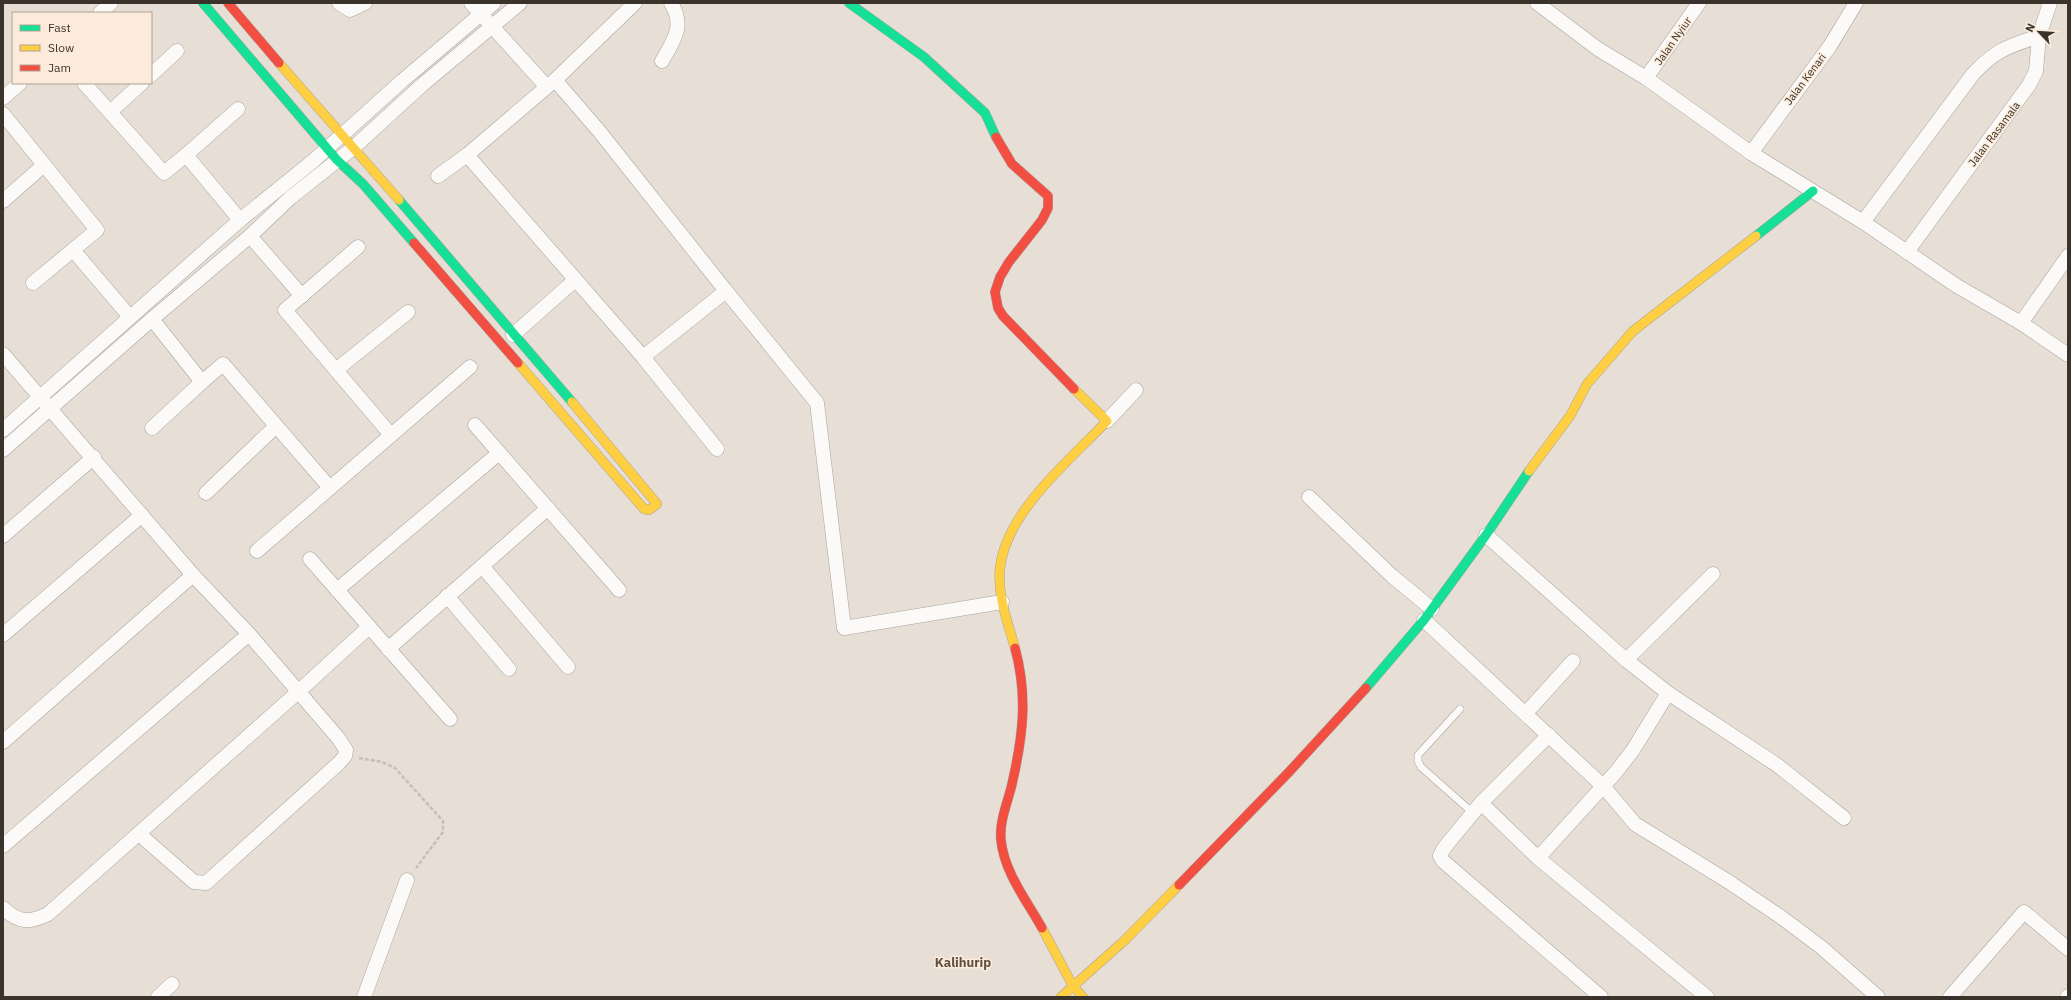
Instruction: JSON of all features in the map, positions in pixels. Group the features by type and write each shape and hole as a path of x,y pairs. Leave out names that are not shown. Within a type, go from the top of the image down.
{"street":[{"path":"101,12 111,3"},
{"path":"203,3 337,160 363,184 644,509 649,510 654,507 657,504 653,497 590,422 546,370 513,335 440,246 375,174 228,3"},
{"path":"339,3 350,10 365,3"},
{"path":"471,3 491,27 551,83 599,131 817,403 844,628 1002,602"},
{"path":"3,430 240,220 328,148 402,80 494,3"},
{"path":"3,450 152,319 250,236 290,198 353,148 422,85 520,3"},
{"path":"438,176 467,155 551,83 635,3"},
{"path":"662,61 678,32 679,26 675,9 671,3"},
{"path":"849,3 924,57 985,113 996,137 1012,164 1048,196 1050,207 998,279 994,292 998,309 1021,336 1107,421"},
{"name":"Jalan Nyiur","path":"1646,78 1699,3"},
{"name":"Jalan Kenari","path":"1751,153 1830,46 1856,3"},
{"name":"Jalan Rasamala","path":"1907,252 2029,85 2036,71 2039,36 2050,3"},
{"path":"1540,4 1598,48 1646,78 1751,153 1863,222 1957,286 2021,323 2068,355"},
{"path":"1863,222 1987,59 2002,48 2039,36"},
{"path":"152,73 177,51"},
{"path":"3,98 19,84"},
{"path":"85,84 164,173 238,109"},
{"path":"110,112 141,84"},
{"path":"3,114 97,230 33,283"},
{"path":"186,155 240,220"},
{"path":"467,155 574,280 643,357 717,449"},
{"path":"3,201 44,165"},
{"path":"363,184 375,174"},
{"path":"1061,997 1125,940 1289,772 1356,700 1428,614 1486,535 1515,490 1570,416 1587,384 1633,330 1813,191"},
{"path":"250,236 302,296"},
{"path":"427,258 440,246"},
{"path":"358,248 285,310 391,435"},
{"path":"73,250 130,317"},
{"path":"2021,323 2068,256"},
{"path":"513,335 574,280"},
{"path":"643,357 726,291"},
{"path":"336,370 408,312"},
{"path":"152,319 202,382"},
{"path":"3,354 41,396 193,575 249,634 339,739 346,750 345,756 206,882 194,882 139,834"},
{"path":"152,428 223,364 330,488"},
{"path":"257,551 470,367"},
{"path":"1083,997 1073,986 1010,870 1001,840 1002,823 1012,786 1024,701 1022,670 1002,602 999,576 1003,550 1015,524 1033,502 1136,390"},
{"path":"579,432 590,422"},
{"path":"475,425 619,590"},
{"path":"206,492 276,426"},
{"path":"337,590 499,452"},
{"path":"3,536 94,458"},
{"path":"1309,497 1392,576 1526,713 1603,786 1635,824 1729,882 1781,917 1821,947 1878,997"},
{"path":"388,648 548,508"},
{"path":"3,635 142,515"},
{"path":"1486,535 1626,660 1668,693 1777,765 1844,818"},
{"path":"310,559 450,719"},
{"path":"482,566 568,667"},
{"path":"1626,660 1713,574"},
{"path":"3,742 193,575"},
{"path":"447,596 509,668"},
{"path":"3,908 14,918 34,921 48,914 298,692 369,626"},
{"path":"3,846 249,634"},
{"path":"1526,713 1573,660"},
{"path":"1538,858 1603,786 1633,750 1668,693"},
{"path":"1549,735 1477,808 1444,848 1440,856 1443,861 1602,997"},
{"path":"1477,808 1707,997"},
{"path":"364,997 407,880"},
{"path":"1950,997 2024,912 2068,949"},
{"path":"158,997 172,984"}],"lane":[{"path":"1460,709 1418,755 1418,761 1421,767 1477,808"}],"path":[{"path":"345,756 382,762 395,768 443,821 443,832 407,880"}],"traffic: fast":[{"path":"203,3 337,160 363,184 414,243"},
{"path":"849,3 924,57 985,113 996,137"},
{"path":"1756,236 1813,191"},
{"path":"399,200 572,402"},
{"path":"1366,688 1424,620 1486,535 1529,471"}],"traffic: slow":[{"path":"279,63 399,200"},
{"path":"1529,471 1570,416 1587,384 1633,331 1756,236"},
{"path":"518,363 644,509 649,510 657,504 572,402"},
{"path":"1015,648 1004,609 999,578 1005,547 1014,527 1042,488 1107,421 1074,389"},
{"path":"1061,997 1125,940 1179,885"},
{"path":"1042,928 1073,986 1083,997"}],"traffic: jam":[{"path":"228,3 279,63"},
{"path":"996,137 1012,164 1048,196 1048,208 1042,220 1009,262 1000,277 995,292 998,308 1003,316 1074,389"},
{"path":"414,243 518,363"},
{"path":"1015,648 1022,683 1023,699 1021,733 1012,784 1001,826 1001,840 1003,852 1011,875 1042,928"},
{"path":"1179,885 1289,772 1366,688"}],"district":[{"name":"Kalihurip","path":"963,962"}]}
